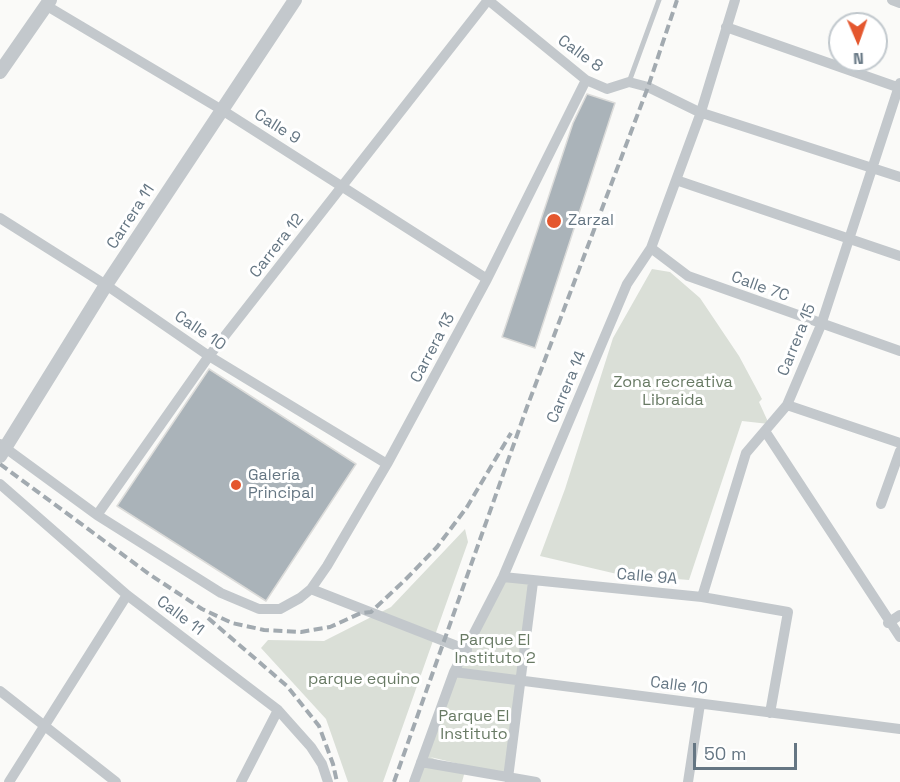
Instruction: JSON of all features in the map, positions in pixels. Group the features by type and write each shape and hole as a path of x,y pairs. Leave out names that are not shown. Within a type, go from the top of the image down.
{"street":[{"name":"Carrera 11","path":"2,449 106,285 295,0"},
{"name":"Calle 8","path":"488,0 586,80 607,89 629,82 648,87 699,112 900,177"},
{"name":"Carrera 12","path":"97,515 209,357 488,0"},
{"name":"Carrera 14","path":"414,782 454,672 503,577 627,284 651,248 676,180 735,0"},
{"path":"892,0 900,3"},
{"name":"Calle 9","path":"49,3 487,279"},
{"path":"0,72 49,3"},
{"path":"726,27 900,86"},
{"name":"Carrera 13","path":"97,515 221,593 259,609 280,609 311,589 387,464 487,279 586,80"},
{"name":"Carrera 15","path":"702,597 746,453 786,405 820,325 900,86"},
{"path":"676,180 900,256"},
{"name":"Calle 10","path":"0,218 106,285 209,357 387,464"},
{"name":"Calle 7C","path":"651,248 688,276 820,325 900,351"},
{"path":"786,405 900,443"},
{"path":"765,430 888,622 900,637"},
{"path":"2,449 97,515"},
{"path":"880,504 900,451"},
{"name":"Calle 11","path":"0,484 127,595 278,710 311,747 322,764 328,782"},
{"name":"Calle 9A","path":"503,577 533,582 702,597 788,612 771,713"},
{"path":"508,778 533,582"},
{"path":"311,589 467,650"},
{"path":"9,782 127,595"},
{"path":"888,622 900,615"},
{"name":"Calle 10","path":"454,672 900,729"},
{"path":"0,691 116,782"},
{"path":"688,782 700,704"},
{"path":"241,782 278,710"},
{"path":"421,762 536,782"}],"lane":[{"path":"629,82 658,0"}],"green space":[{"name":"Zona recreativa Libraida","path":"652,269 670,272 700,298 739,356 762,399 759,402 769,424 742,421 689,580 617,574 540,556 565,489 613,338"},
{"name":"parque equino","path":"465,529 468,542 383,782 348,782 326,719 261,648 268,640 324,641 391,607"},
{"path":"503,578 533,582 506,775 430,757 465,771 462,782 414,782 459,653"}],"building":[{"path":"587,94 615,103 535,348 502,337 573,123"},
{"name":"Galería Principal","path":"209,369 356,464 266,601 117,506"}],"railway":[{"path":"394,782 527,407 648,87 677,0"},
{"path":"0,464 149,574 202,609 232,623 264,630 301,632 330,627 361,613 371,612 405,580 437,547 467,507 511,433"},
{"path":"208,618 287,686 319,726 337,782"}],"place":[{"name":"Zarzal","path":"554,221"},
{"name":"Galería Principal","path":"236,485"}],"park label":[{"name":"Parque El Instituto 2","path":"495,650"},
{"name":"Parque El Instituto","path":"474,726"}]}
